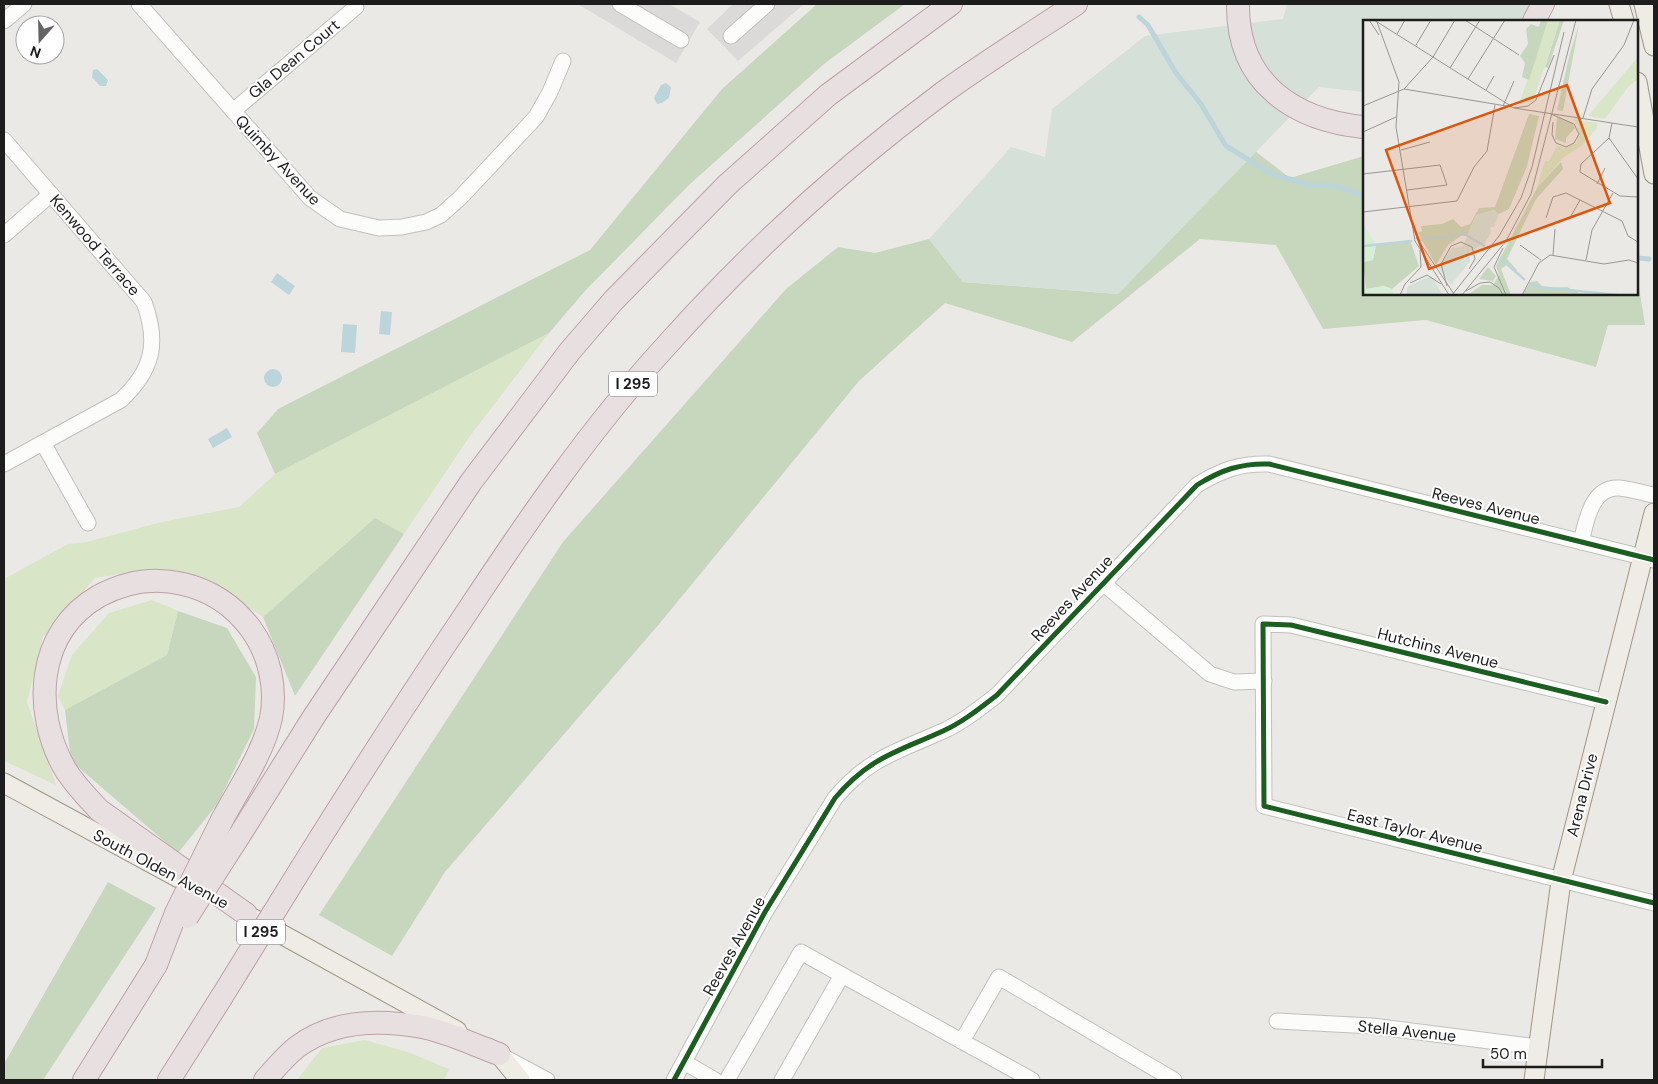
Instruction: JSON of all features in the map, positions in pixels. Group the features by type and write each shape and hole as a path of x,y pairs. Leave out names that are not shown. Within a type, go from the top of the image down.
{"highway":[{"path":"84,1080 314,718 466,490 529,402 613,301 681,230 776,140 934,4"},
{"path":"828,96 951,4"},
{"name":"I 295","path":"169,1080 371,756 528,521 584,445 664,347 768,240 821,191 945,92 1076,4"},
{"path":"1238,4 1239,26 1250,58 1265,84 1294,108 1320,119 1363,126"},
{"path":"1535,20 1543,4"},
{"path":"156,965 176,913 222,820 264,739 271,718 273,699 271,676 258,638 245,620 229,605 193,586 171,581 152,580 111,590 92,600 75,615 61,632 50,653 44,674 44,700 55,746 71,777 99,810 246,914"},
{"path":"265,1080 296,1048 318,1034 339,1026 361,1022 424,1027 499,1054"}],"main road":[{"path":"1619,4 1624,20"},
{"path":"1644,4 1654,46"},
{"path":"1638,87 1654,174"},
{"name":"Arena Drive","path":"1534,1080 1561,881 1606,702 1649,558 1654,513"},
{"name":"South Olden Avenue","path":"4,783 499,1054 520,1080"}],"street":[{"path":"4,21 24,4"},
{"name":"Quimby Avenue","path":"139,4 310,198 340,219 379,228 402,227 426,222 441,215 460,198 536,117 550,92 563,61"},
{"path":"620,4 681,40"},
{"path":"731,36 767,4"},
{"name":"Gla Dean Court","path":"233,111 356,7"},
{"name":"Kenwood Terrace","path":"4,140 144,302 151,321 153,339 151,356 145,373 135,387 121,400 4,464"},
{"path":"4,235 51,194"},
{"path":"43,443 88,523"},
{"name":"Reeves Avenue","path":"674,1080 766,912 834,798 866,767 889,753 945,730 972,715 998,695 1198,485 1216,473 1234,466 1269,464 1649,558"},
{"path":"1581,542 1590,510 1600,495 1616,488 1654,495"},
{"path":"1103,583 1210,674 1234,682 1264,681"},
{"name":"Hutchins Avenue","path":"1264,681 1263,624 1291,625 1606,702"},
{"name":"East Taylor Avenue","path":"1264,681 1264,806 1561,881 1654,902"},
{"path":"727,1080 801,952 1032,1080"},
{"path":"782,1080 842,975"},
{"path":"962,1041 1000,977 1174,1080"},
{"name":"Stella Avenue","path":"1277,1021 1372,1026 1537,1047"},
{"path":"499,1054 547,1080"},
{"path":"684,1062 715,1080"}],"green space":[{"path":"817,4 905,4 824,64 689,185 585,291 549,333 275,474 257,433 278,409 590,250 722,89"},
{"path":"1255,151 1290,178 1363,156 1363,295 1638,295 1638,281 1645,325 1608,325 1596,367 1426,320 1323,329 1276,245 1200,239 1072,342 945,303 859,381 660,623 445,872 392,956 319,915 563,542 786,289 838,247 875,253 929,239 963,282 1118,294"},
{"path":"549,333 470,436 404,534 375,518 263,617 211,581 141,571 95,578 43,637 27,702 56,785 4,761 4,579 68,544 87,542 162,522 239,507 275,474"},
{"path":"375,518 404,534 295,696 263,617"},
{"path":"152,600 178,611 167,655 65,710 58,696 72,655 109,613"},
{"path":"178,611 227,628 256,677 254,729 218,803 178,853 71,761 65,710 167,655"},
{"path":"108,882 156,908 43,1080 4,1080 4,1064"},
{"path":"365,1040 408,1052 449,1069 444,1080 297,1080 322,1048"}],"shaded area":[{"path":"578,4 669,4 700,22 676,63"},
{"path":"733,4 804,4 738,61 707,29"},
{"path":"1287,4 1546,4 1519,20 1363,20 1363,92 1319,87 1118,294 963,282 929,239 1011,147 1045,157 1052,109 1145,36 1283,19"}],"water":[{"path":"97,69 108,80 106,86 100,86 92,77 93,70"},
{"path":"666,83 671,87 669,98 657,104 654,98 661,85"},
{"path":"277,273 295,286 289,295 271,282"},
{"path":"381,311 392,312 390,335 379,334"},
{"path":"343,324 357,325 355,353 341,352"},
{"path":"273,369 279,372 282,378 279,384 273,387 267,384 264,378 267,372"},
{"path":"227,428 232,437 213,448 208,439"}],"waterway":[{"path":"1139,17 1148,25 1176,73 1201,104 1226,146 1272,174 1310,185 1337,186 1363,196"},
{"path":"1638,258 1649,259"}],"cycle path":[{"path":"674,1080 765,912 835,798 848,784 872,764 950,727 997,695 1197,485 1206,480 1232,468 1269,464 1654,560"},
{"path":"1606,702 1291,625 1263,624 1264,806 1654,903"}]}
